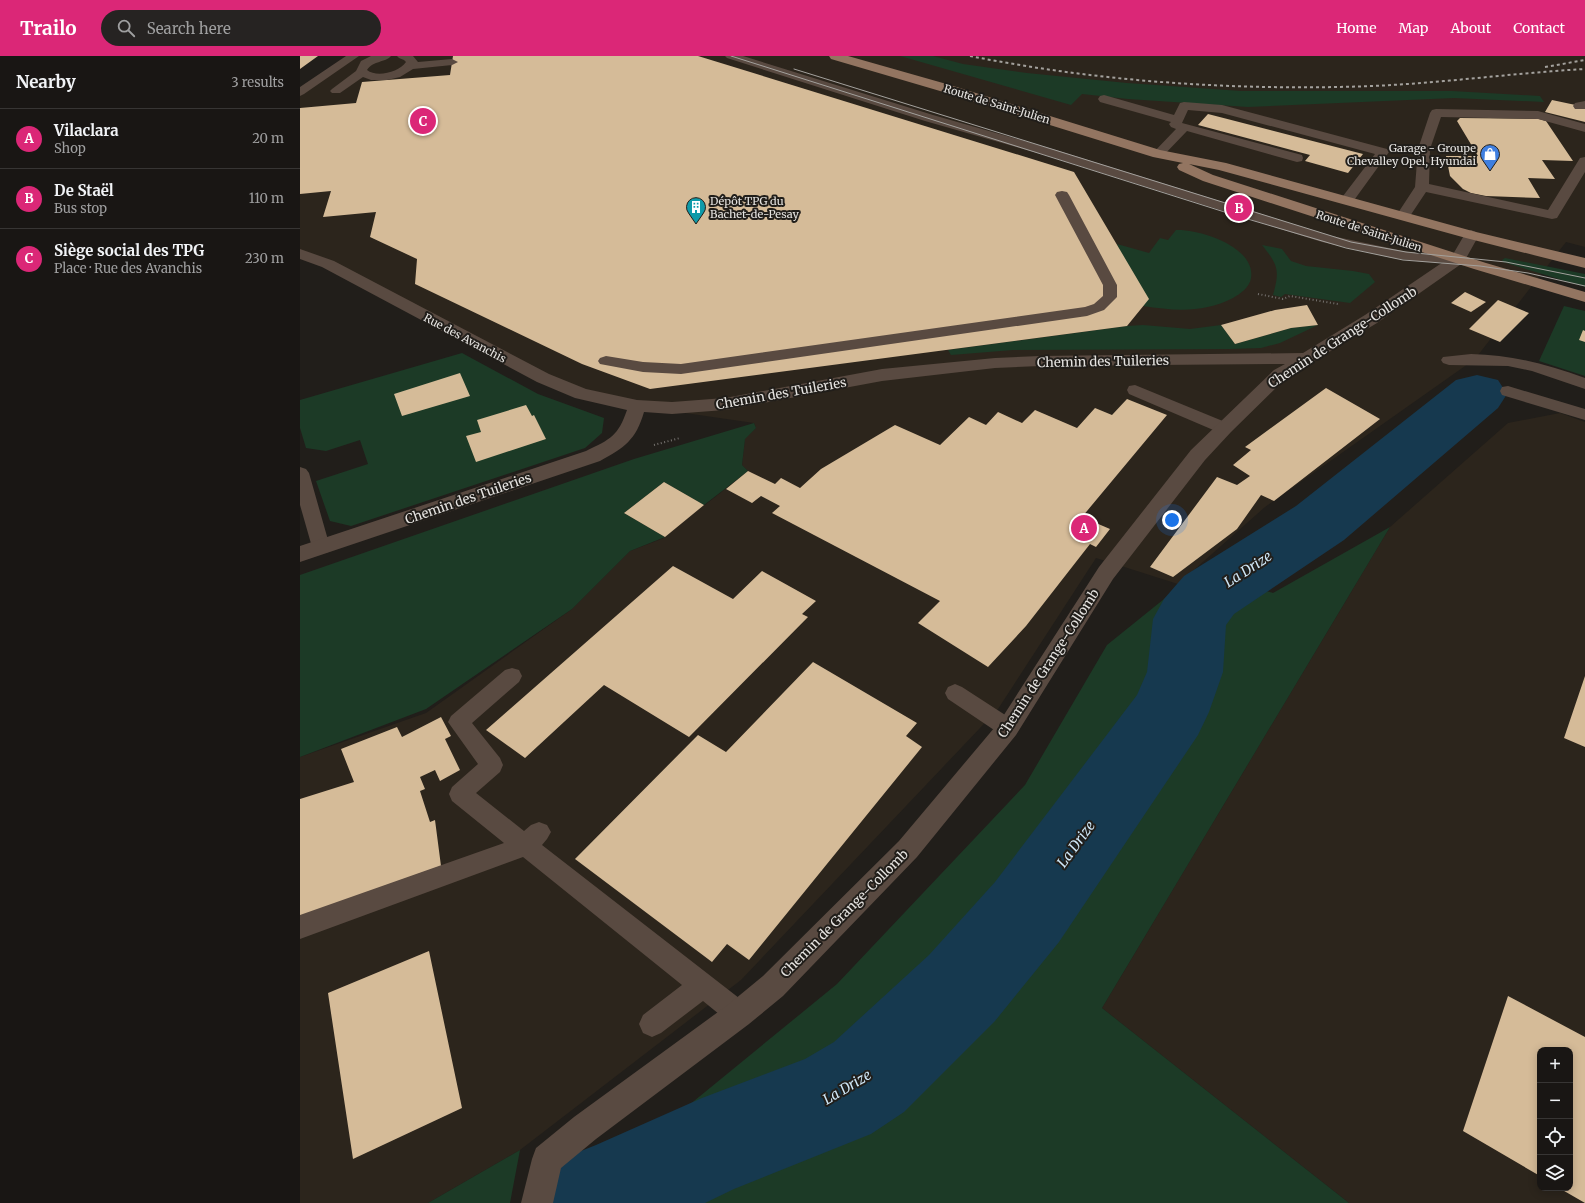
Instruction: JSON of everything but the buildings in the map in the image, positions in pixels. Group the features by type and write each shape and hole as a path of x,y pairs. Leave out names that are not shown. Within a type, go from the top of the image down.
{"main road":[{"name":"Route de Saint-Julien","path":"835,56 945,88 1158,154 1221,166 1471,235 1585,263"},
{"name":"Route de Saint-Julien","path":"1158,154 1208,178 1523,280 1585,296"}],"street":[{"name":"Chemin de Grange-Collomb","path":"538,1198 547,1159 585,1128 739,1014 773,986 908,849 1008,728 1106,573 1198,455 1224,428 1280,374 1381,312 1458,259 1471,235"},
{"name":"Rue des Avanchis","path":"300,254 328,264 543,378 581,394 637,406"},
{"name":"Chemin des Tuileries","path":"300,554 593,456 616,444 627,435 637,406 672,408 725,404 882,376 931,369 995,363 1040,361 1305,358"}],"lane":[{"path":"300,92 352,57 370,60 385,56"},
{"path":"403,56 411,60 411,66"},
{"path":"731,56 929,118 1052,153 1327,239 1368,250 1403,256"},
{"path":"362,72 362,67 370,60"},
{"path":"362,72 372,76 390,75 406,70 411,66 452,62"},
{"path":"336,90 362,72"},
{"path":"1104,99 1181,124 1297,158"},
{"path":"1403,216 1422,187 1424,149 1436,113 1433,104 1548,106"},
{"path":"1158,154 1181,124 1184,106 1222,109 1382,152 1355,181 1347,200"},
{"path":"1436,113 1538,115 1585,128"},
{"path":"1422,187 1552,215 1585,161"},
{"path":"606,361 662,370 681,369 1087,310 1099,307 1110,296 1110,286 1062,195"},
{"path":"1340,253 1433,259 1458,259"},
{"path":"1449,360 1488,359 1509,361 1534,367 1585,384"},
{"path":"1135,390 1224,428"},
{"path":"1508,391 1585,415"},
{"path":"300,473 321,547"},
{"path":"512,676 460,722 492,765 460,794 532,839 702,986 739,1014"},
{"path":"955,693 1008,728"},
{"path":"300,927 532,839"},
{"path":"652,1024 702,986"}],"path":[{"path":"1258,294 1283,299 1290,296 1381,312"}],"shaded area":[{"path":"356,56 1585,56 1585,247 1566,242 1475,359 1265,507 1178,584 1096,558 998,709 741,980 520,1150 428,1203 300,1203 300,757 426,713 572,609 630,551 664,538 624,513 664,482 705,505 748,471 742,465 745,438 756,428 754,423 637,406 581,394 300,254 300,91"},
{"path":"1560,413 1585,422 1585,1203 1349,1203 1102,1008 1390,527 1508,423"}],"green space":[{"path":"900,56 933,56 963,64 1027,73 1127,83 1241,91 1452,91 1540,96 1544,102 1454,98 1248,107 1128,99 1082,94 1071,105"},
{"path":"1176,230 1199,233 1212,237 1236,249 1245,257 1250,267 1251,278 1247,287 1233,298 1211,306 1189,310 1178,310 1143,306 1117,244 1149,253 1160,238 1168,240"},
{"path":"1262,245 1282,249 1291,261 1306,266 1369,274 1375,282 1350,303 1285,294 1281,297 1273,295 1277,273 1276,268"},
{"path":"1505,258 1585,274 1585,287 1503,262 1502,260"},
{"path":"1564,306 1585,311 1585,376 1539,361"},
{"path":"1143,325 1190,329 1221,325 1235,344 1291,328 1318,325 1280,343 1261,348 1013,350 951,355 948,350 1127,326"},
{"path":"462,353 538,394 604,418 602,433 585,448 351,526 330,521 316,481 368,464 360,440 326,451 306,448 300,428 300,400"},
{"path":"754,423 756,428 745,439 742,465 748,471 704,505 664,482 624,513 665,537 630,551 572,609 426,709 300,757 300,575 634,459"},
{"path":"1390,527 1102,1008 1349,1203 570,1203 573,1181 583,1159 628,1155 837,984 1025,785 1107,645 1200,570 1273,593"},
{"path":"520,1150 510,1203 428,1203"}],"waterway":[{"name":"La Drize","path":"584,1203 612,1193 702,1150 835,1098 869,1077 962,988 1027,912 1170,712 1185,672 1190,619 1209,595 1320,523 1477,394"}],"tram line":[{"path":"731,56 1234,215 1346,248 1403,260 1480,266 1528,273 1585,286"},
{"path":"794,69 1351,242 1406,252 1506,262 1585,278"}],"railway":[{"path":"970,56 1069,72 1170,83 1220,86 1322,87 1399,85 1585,69"},
{"path":"1545,67 1585,60"}],"place":[{"name":"Siège social des TPG","path":"423,121"},
{"name":"Garage - Groupe Chevalley Opel, Hyundai","path":"1490,171"},
{"name":"De Staël","path":"1239,208"},
{"name":"Dépôt TPG du Bachet-de-Pesay","path":"696,224"},
{"name":"Vilaclara","path":"1084,528"}]}
